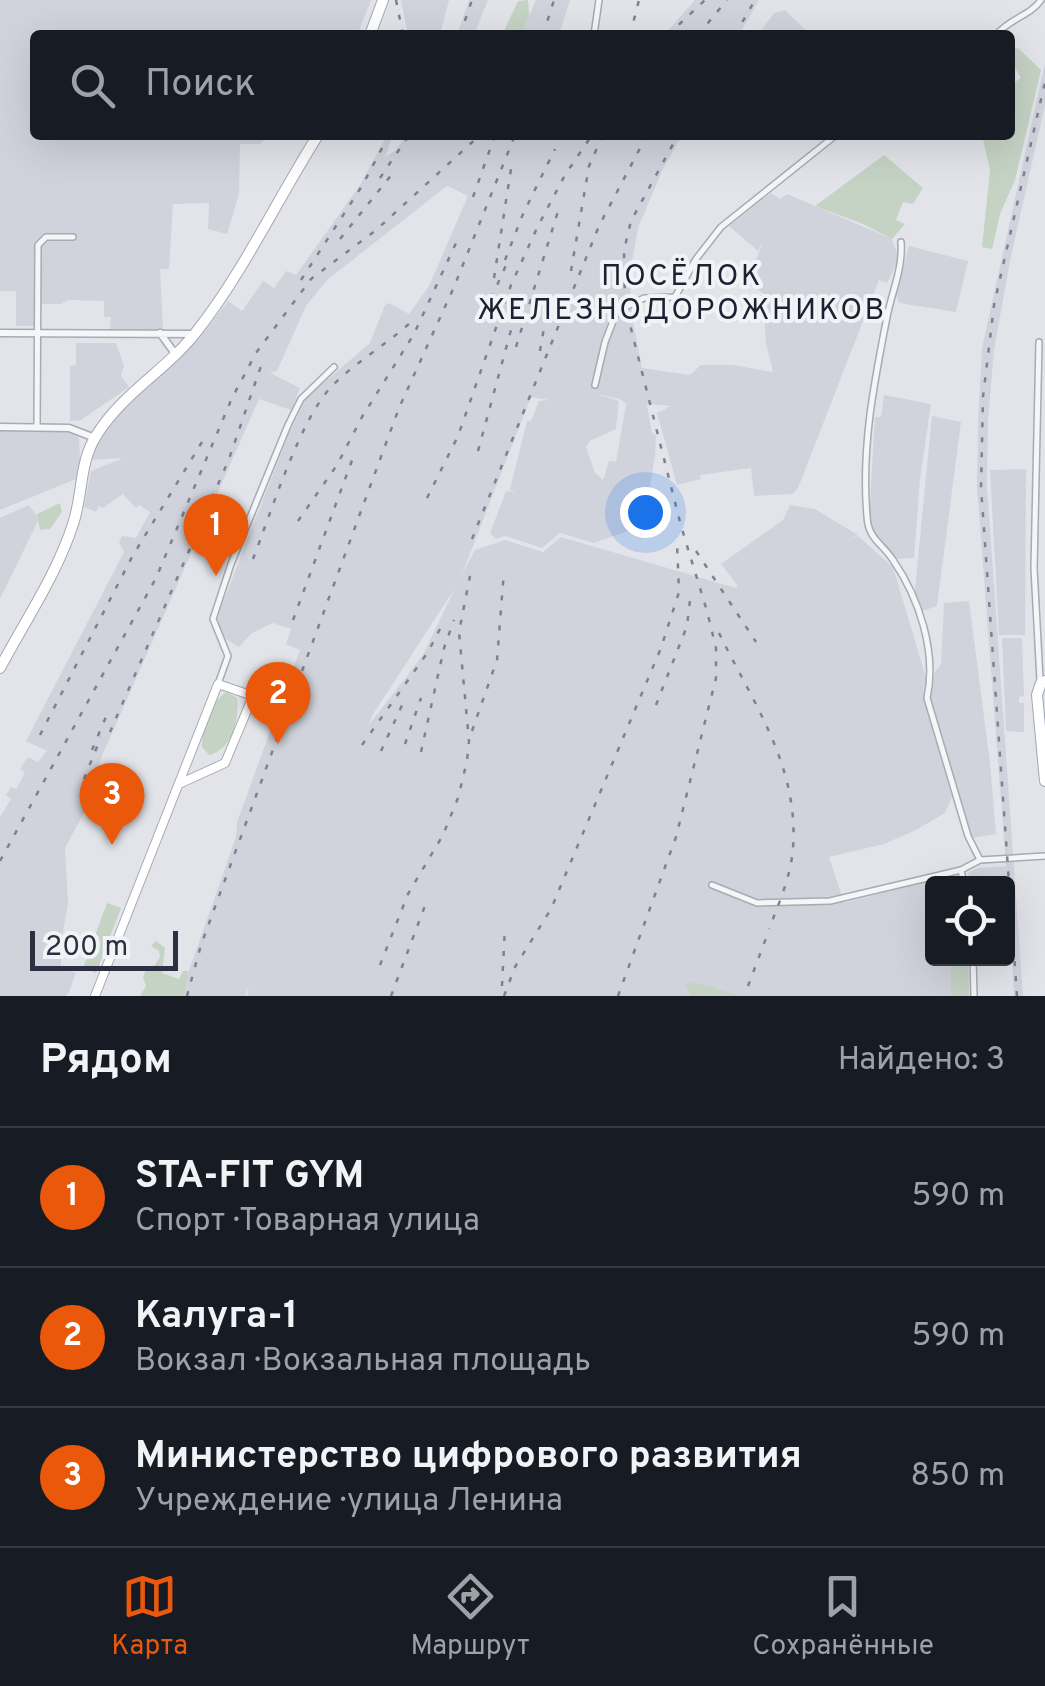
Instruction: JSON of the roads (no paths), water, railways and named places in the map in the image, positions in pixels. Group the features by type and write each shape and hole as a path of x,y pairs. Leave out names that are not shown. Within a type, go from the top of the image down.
{"main road":[{"path":"372,30 384,0"},
{"path":"0,668 74,523 87,454 95,438 120,404 196,334 315,140"},
{"path":"1043,682 1038,694 1045,781"},
{"path":"94,996 218,684 253,696 233,752 225,763 179,784"}],"street":[{"path":"595,30 599,0"},
{"path":"1000,30 1041,0"},
{"path":"595,385 618,311 644,298 675,296 696,259 721,227 830,140"},
{"path":"36,427 40,241 46,237 72,237"},
{"path":"901,242 902,259 889,305 866,433 866,516 872,538 896,565 916,609 930,656 932,675 927,698 963,822 980,860"},
{"path":"0,333 196,334"},
{"path":"160,333 176,355"},
{"path":"1039,342 1034,568 1037,672 1043,682"},
{"path":"218,684 228,656 213,620 231,564 301,398 334,367"},
{"path":"0,427 69,428 95,438"},
{"path":"712,885 757,903 830,901 961,870 980,860 1045,856"},
{"path":"961,870 962,876"},
{"path":"973,966 974,996"}],"railway":[{"path":"396,0 402,30"},
{"path":"462,30 472,0"},
{"path":"545,30 554,0"},
{"path":"631,30 639,0"},
{"path":"673,30 705,0"},
{"path":"702,30 727,0"},
{"path":"738,30 755,0"},
{"path":"1017,996 981,487 983,397 994,305 1045,82"},
{"path":"301,280 362,186 386,140"},
{"path":"380,178 406,140"},
{"path":"0,861 156,578 232,398 256,353 311,279 375,231 475,140"},
{"path":"473,197 493,140"},
{"path":"187,996 201,945 399,408 454,287 513,140"},
{"path":"427,498 458,436 511,285 565,175 589,140"},
{"path":"571,271 589,166 601,140"},
{"path":"472,539 599,226 644,140"},
{"path":"618,996 676,837 716,678 716,648 707,611 681,526 625,305 624,250 631,221 675,140"},
{"path":"505,260 555,149"},
{"path":"494,278 511,169"},
{"path":"340,239 393,173"},
{"path":"516,347 559,208"},
{"path":"298,521 337,465 414,334 456,243"},
{"path":"485,312 507,263"},
{"path":"540,351 546,316"},
{"path":"253,559 287,467 321,400 342,377 411,322"},
{"path":"478,451 511,330"},
{"path":"110,732 229,459 261,366"},
{"path":"40,735 132,557 202,442"},
{"path":"293,620 354,455"},
{"path":"504,996 515,967 551,909 661,648 679,592 677,543"},
{"path":"696,551 756,642"},
{"path":"472,731 497,660 504,571"},
{"path":"380,965 408,894 443,835 467,761 469,741 459,632 470,576"},
{"path":"656,705 687,626 691,591"},
{"path":"421,752 454,620"},
{"path":"362,745 428,652 441,627"},
{"path":"719,633 771,736 789,790 792,858 769,929"},
{"path":"405,744 421,698"},
{"path":"381,751 404,701"},
{"path":"92,750 108,712"},
{"path":"84,779 101,737"},
{"path":"391,996 426,903"},
{"path":"502,986 505,927"},
{"path":"748,986 768,933"}],"place":[{"name":"STA-FIT GYM","path":"216,576"},
{"name":"Калуга-1","path":"278,744"},
{"name":"Министерство цифрового развития","path":"112,845"}],"district":[{"name":"ПОСЁЛОК ЖЕЛЕЗНОДОРОЖНИКОВ","path":"682,294"}]}
